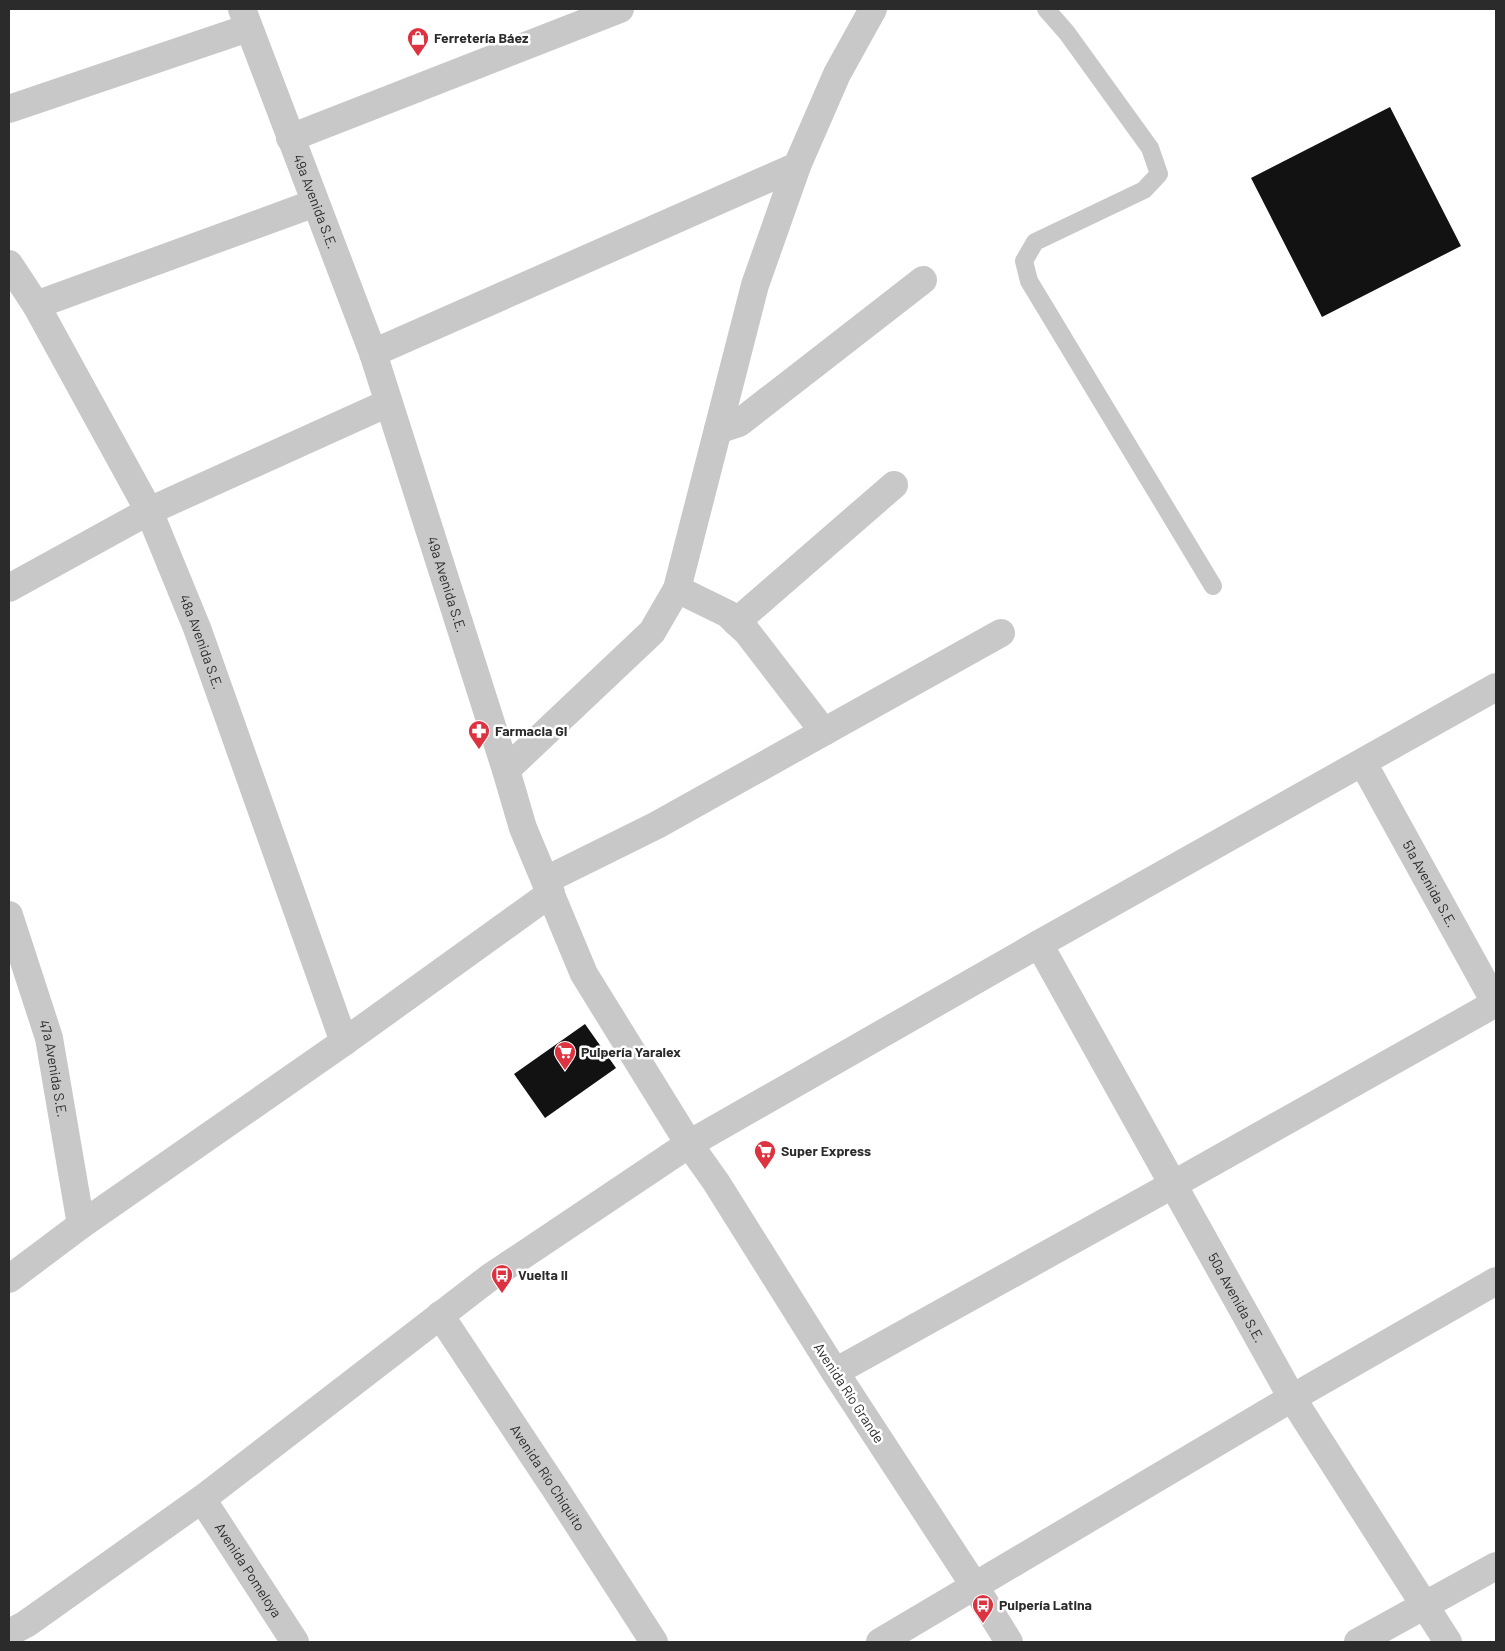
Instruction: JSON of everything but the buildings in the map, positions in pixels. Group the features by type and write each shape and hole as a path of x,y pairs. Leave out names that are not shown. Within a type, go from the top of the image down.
{"street":[{"path":"290,138 620,9"},
{"path":"506,770 652,632 676,589 755,285 797,166 837,74 872,9"},
{"path":"9,109 245,18"},
{"name":"49a Avenida S.E.","path":"245,18 373,353 524,828 584,974 689,1144"},
{"path":"373,353 797,166"},
{"path":"36,305 315,203"},
{"name":"48a Avenida S.E.","path":"9,264 36,305 150,511 197,628 344,1042"},
{"path":"718,430 739,423 923,280"},
{"path":"9,588 150,511 388,403"},
{"path":"736,622 894,485"},
{"path":"676,589 728,614 747,632 824,732"},
{"path":"9,1279 81,1225 344,1042 548,887 1001,633"},
{"path":"9,1632 26,1624 202,1499 489,1278 689,1144 1039,944 1496,688"},
{"name":"51a Avenida S.E.","path":"1363,763 1496,1003"},
{"name":"47a Avenida S.E.","path":"9,915 49,1038 81,1225"},
{"name":"50a Avenida S.E.","path":"1039,944 1292,1398 1448,1642"},
{"path":"834,1372 1496,1003"},
{"name":"Avenida Río Grande","path":"689,1144 716,1182 834,1372 974,1585 1009,1642"},
{"path":"880,1642 1292,1398 1496,1281"},
{"name":"Avenida Río Chiquito","path":"440,1315 654,1642"},
{"name":"Avenida Pomeloya","path":"202,1499 295,1642"},
{"path":"1358,1642 1496,1566"}],"lane":[{"path":"1046,9 1067,33 1150,148 1159,174 1144,190 1035,242 1024,261 1029,281 1213,586"}],"place":[{"name":"Ferretería Báez","path":"418,57"},
{"name":"Farmacia GI","path":"479,750"},
{"name":"Pulpería Yaralex","path":"565,1071"},
{"name":"Super Express","path":"765,1170"},
{"name":"Vuelta II","path":"502,1294"},
{"name":"Pulpería Latina","path":"983,1624"}]}
